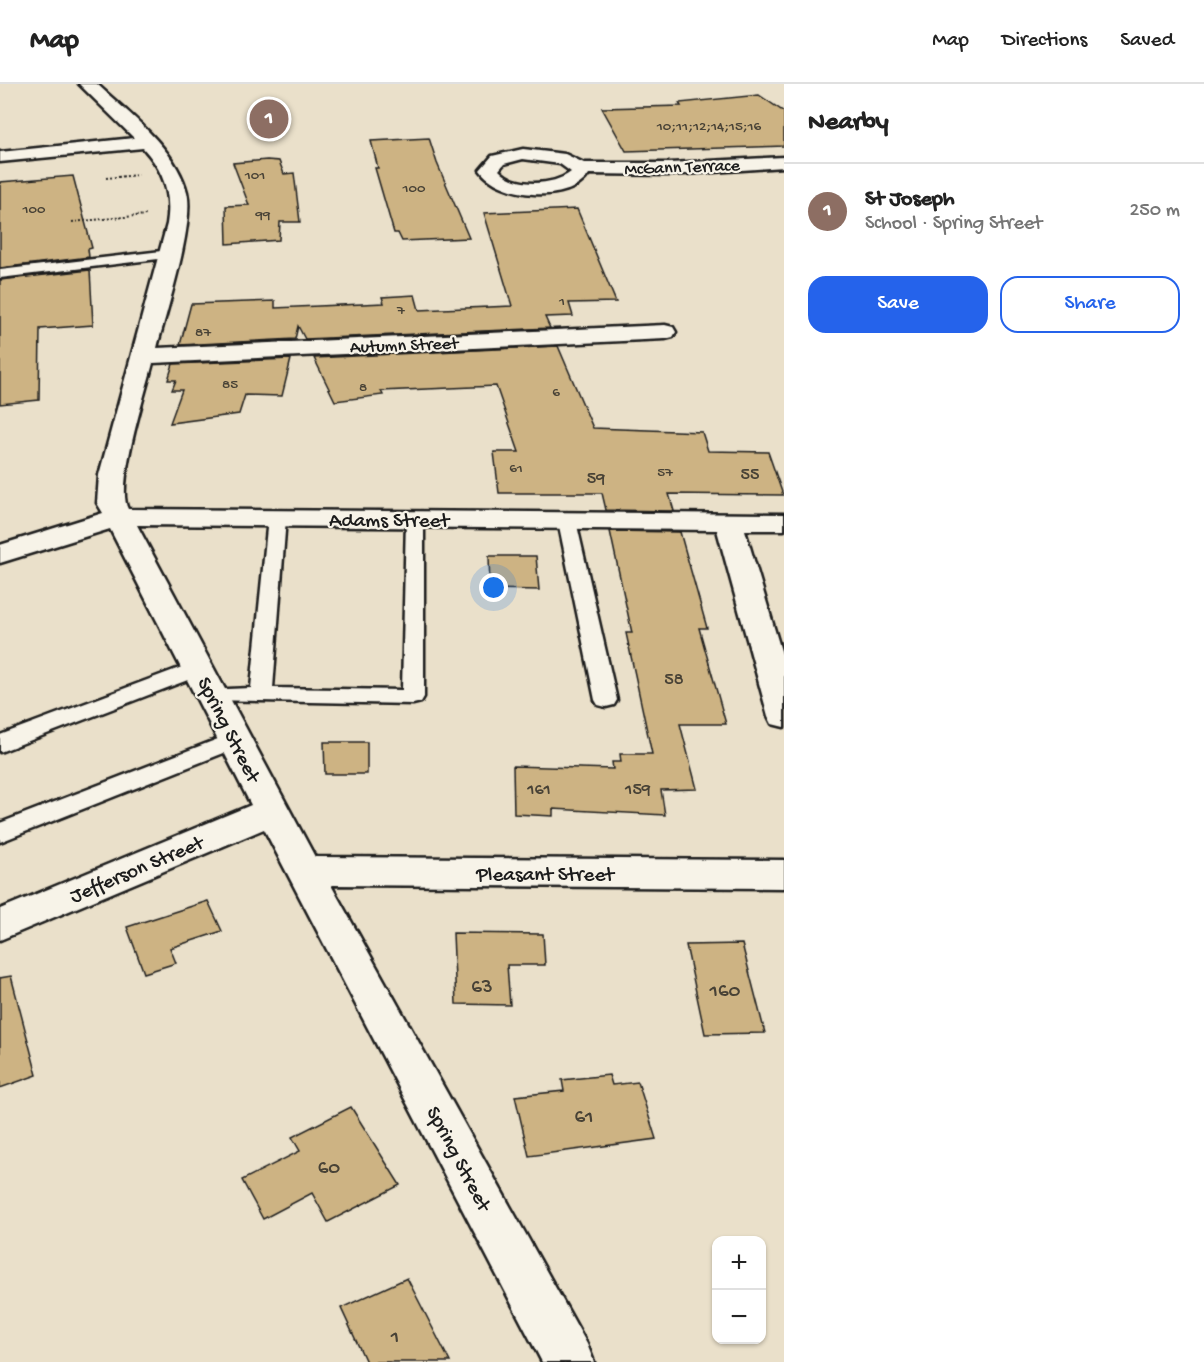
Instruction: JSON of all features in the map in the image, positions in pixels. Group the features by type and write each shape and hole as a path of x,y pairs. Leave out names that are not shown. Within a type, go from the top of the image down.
{"street":[{"name":"Spring Street","path":"87,84 145,142 172,177 177,189 178,212 170,254 112,475 111,503 272,811 307,871 568,1362"},
{"path":"0,157 145,142"},
{"name":"McGann Terrace","path":"580,168 670,169 784,162"},
{"name":"Autumn Street","path":"143,356 665,332"},
{"name":"Adams Street","path":"0,554 119,517 784,522"},
{"path":"729,522 784,716"},
{"name":"Jefferson Street","path":"0,925 272,811"},
{"name":"Pleasant Street","path":"307,871 784,874"}],"lane":[{"path":"0,274 170,254"},
{"path":"261,695 278,518"},
{"path":"0,744 205,681 261,695 412,697 415,519"},
{"path":"567,521 606,700"},
{"path":"0,833 236,740"}],"path":[{"path":"72,222 178,212"}],"building":[{"path":"759,95 784,112 784,146 626,151 602,108 681,106 679,103"},
{"path":"429,138 437,163 469,238 402,241 398,233 394,233 375,168 378,168 371,141"},
{"path":"279,161 284,174 294,173 300,222 280,222 279,240 227,244 226,206 249,205 233,163"},
{"path":"73,176 92,248 88,249 89,257 0,268 0,182"},
{"path":"577,209 616,302 569,303 573,316 545,317 550,328 305,339 298,326 295,339 180,345 191,304 275,301 275,308 384,303 382,297 415,295 419,310 512,306 484,213"},
{"path":"90,270 93,325 40,329 39,400 0,404 0,280"},
{"path":"558,346 593,428 702,432 708,451 768,452 783,495 669,494 674,511 606,510 602,493 499,493 494,452 519,452 496,386 381,391 383,395 335,401 314,358"},
{"path":"291,359 282,396 245,395 239,414 170,423 182,390 172,390 176,380 168,380 173,364"},
{"path":"610,531 680,532 707,628 699,628 726,724 680,724 697,789 661,790 665,815 553,809 553,816 514,814 513,766 613,769 612,762 621,762 620,754 652,754 626,633 632,633"},
{"path":"489,556 536,556 539,590 490,589"},
{"path":"324,742 367,742 367,774 325,774"},
{"path":"208,901 222,931 170,948 176,963 144,973 127,927"},
{"path":"453,933 543,934 545,965 507,965 510,1005 456,1004"},
{"path":"742,944 765,1033 705,1034 686,945"},
{"path":"11,976 37,1075 0,1088 0,978"},
{"path":"609,1075 612,1085 638,1082 656,1139 529,1156 515,1096 564,1091 562,1080"},
{"path":"351,1107 400,1185 328,1222 312,1193 263,1219 242,1180 300,1151 292,1137"},
{"path":"407,1278 450,1362 366,1362 341,1308"}],"place":[{"name":"St Joseph","path":"269,119"}]}
